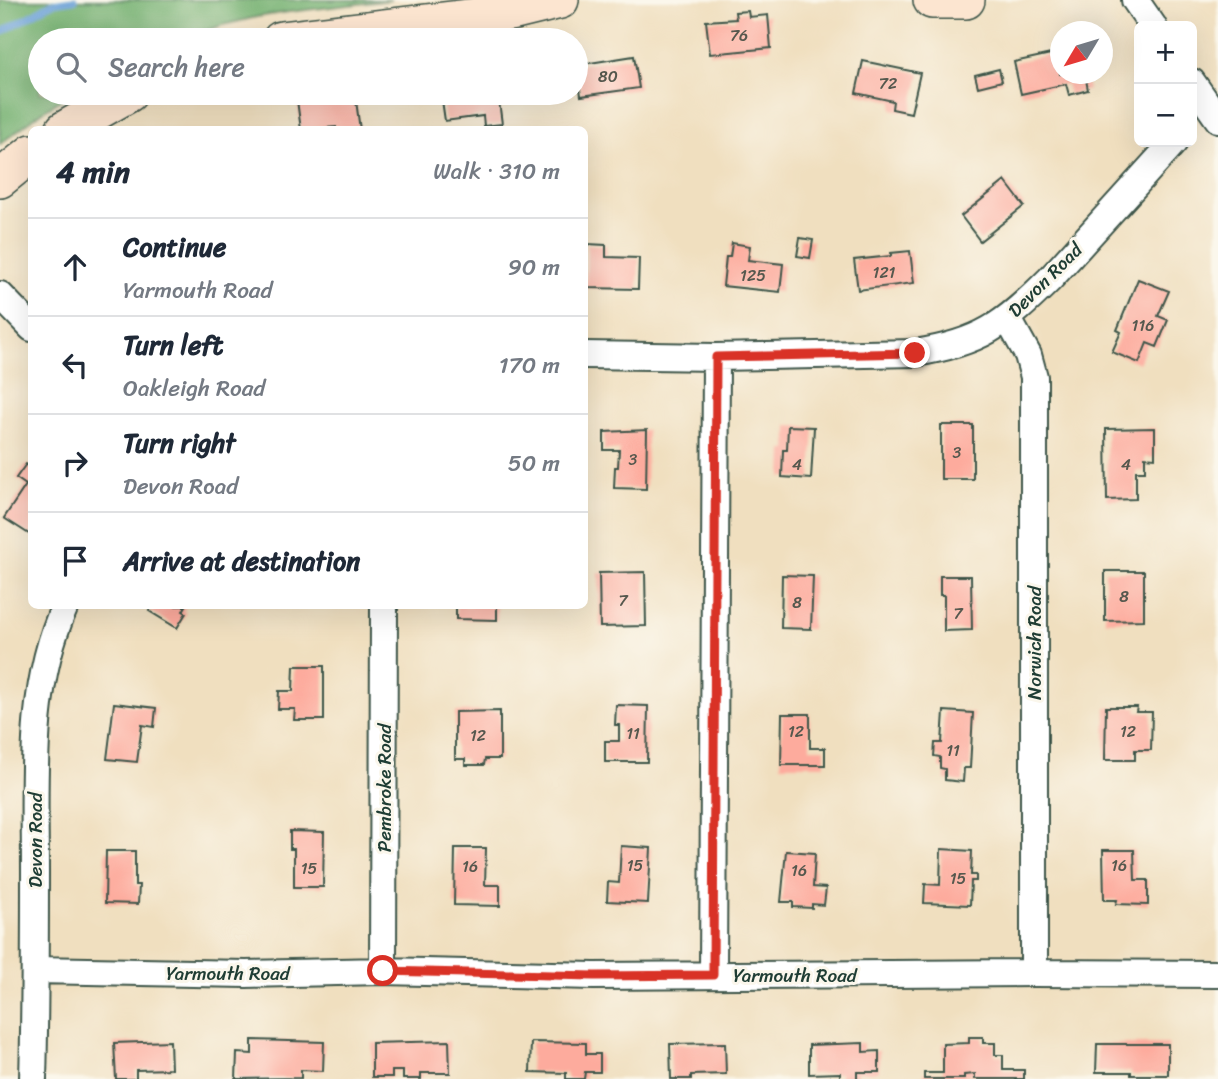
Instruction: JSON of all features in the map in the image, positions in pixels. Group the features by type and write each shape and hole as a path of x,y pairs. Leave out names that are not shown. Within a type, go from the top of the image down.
{"street":[{"path":"383,28 485,16 560,0"},
{"path":"932,0 966,0"},
{"path":"1135,0 1150,21"},
{"path":"1193,84 1209,110"},
{"path":"71,126 107,105"},
{"name":"Devon Road","path":"588,355 716,357 915,353 970,340 1007,319 1050,279 1169,147"},
{"path":"0,178 28,156"},
{"path":"0,295 28,324"},
{"name":"Norwich Road","path":"1007,319 1028,355 1034,377 1034,973"},
{"path":"713,975 716,357"},
{"name":"Devon Road","path":"33,1079 37,714 44,670 64,609"},
{"name":"Pembroke Road","path":"383,971 384,609"},
{"name":"Yarmouth Road","path":"35,970 246,974 383,971 594,976 1218,974"}],"green space":[{"path":"0,0 391,0 257,17 214,28 28,28 28,105 53,105 0,144"}],"building":[{"path":"748,11 749,17 768,15 771,48 710,54 706,21 736,19 735,12"},
{"path":"1050,54 1050,84 1066,84 1021,94 1014,62"},
{"path":"634,56 639,88 588,95 588,63"},
{"path":"863,61 920,73 911,113 892,109 893,101 856,93"},
{"path":"999,69 1002,81 978,87 975,75"},
{"path":"1066,84 1087,84 1088,90 1069,95"},
{"path":"298,105 357,105 359,126 300,126"},
{"path":"443,105 500,105 502,124 484,126 483,116 445,121"},
{"path":"1005,181 1024,206 980,241 961,216"},
{"path":"800,238 813,240 810,258 797,256"},
{"path":"732,243 750,246 748,260 783,264 780,292 723,286 726,257 730,257"},
{"path":"588,244 606,245 606,257 639,258 638,289 588,288"},
{"path":"910,251 914,283 858,290 854,260"},
{"path":"1138,279 1169,291 1158,316 1168,320 1157,347 1147,343 1139,363 1112,352 1121,332 1117,330"},
{"path":"941,425 973,425 973,479 941,479"},
{"path":"788,426 814,427 811,479 782,477 783,450 787,450"},
{"path":"1155,428 1155,458 1145,457 1145,471 1136,471 1136,499 1107,500 1106,429"},
{"path":"647,430 646,489 614,488 619,450 604,450 604,432"},
{"path":"26,464 28,465 28,533 4,518 26,485 16,478"},
{"path":"1105,571 1144,571 1144,620 1105,621"},
{"path":"645,572 646,626 600,627 599,573"},
{"path":"782,575 813,576 811,629 781,628"},
{"path":"940,576 971,576 972,630 944,631 944,595 940,595"},
{"path":"184,609 186,613 177,628 149,611"},
{"path":"456,609 497,609 497,620 456,619"},
{"path":"294,666 324,666 324,720 294,720 295,709 278,709 279,691 293,691"},
{"path":"114,703 156,708 154,727 142,725 137,762 107,759"},
{"path":"616,705 648,706 647,762 605,762 605,741 619,741 619,725 615,725"},
{"path":"1106,707 1137,707 1136,712 1152,712 1151,750 1135,750 1135,760 1105,760"},
{"path":"500,711 500,759 485,759 484,765 465,765 465,759 455,759 455,712"},
{"path":"944,711 973,713 970,768 964,768 963,782 945,780 945,769 940,768 940,757 934,756 935,743 942,743"},
{"path":"782,714 810,714 810,748 825,748 825,765 781,765"},
{"path":"290,831 324,832 323,887 294,887 294,849 290,849"},
{"path":"621,846 651,848 648,903 607,901 608,882 619,883"},
{"path":"455,848 486,848 485,885 500,885 500,906 454,905"},
{"path":"941,849 972,851 971,875 976,875 976,881 971,881 970,905 924,903 925,884 940,885"},
{"path":"1103,850 1134,850 1135,880 1148,880 1148,905 1116,904 1117,900 1104,900"},
{"path":"106,851 135,851 138,904 105,903"},
{"path":"786,851 815,853 813,887 826,888 824,905 812,904 812,908 793,907 793,902 781,902"},
{"path":"969,1037 983,1037 983,1043 995,1043 995,1055 1003,1055 1003,1070 1024,1070 1024,1079 975,1079 975,1074 964,1075 964,1079 924,1079 924,1073 943,1073 943,1044 969,1043"},
{"path":"252,1040 324,1042 323,1071 301,1070 301,1078 236,1079 237,1053 252,1054"},
{"path":"170,1041 171,1069 136,1070 136,1079 116,1079 114,1043"},
{"path":"449,1041 450,1073 421,1073 421,1079 403,1079 403,1071 392,1071 392,1077 372,1077 372,1043"},
{"path":"531,1042 586,1043 586,1054 600,1054 600,1072 585,1072 584,1079 566,1079 566,1073 530,1072"},
{"path":"725,1043 726,1074 691,1075 691,1079 671,1079 670,1044"},
{"path":"863,1043 863,1052 879,1051 879,1072 857,1072 857,1079 840,1079 840,1073 809,1074 809,1045"},
{"path":"1097,1044 1168,1044 1168,1075 1096,1072"}],"waterway":[{"path":"0,33 53,3 74,0"}],"route":[{"path":"383,971 594,976 713,975 716,357 915,353"}]}
